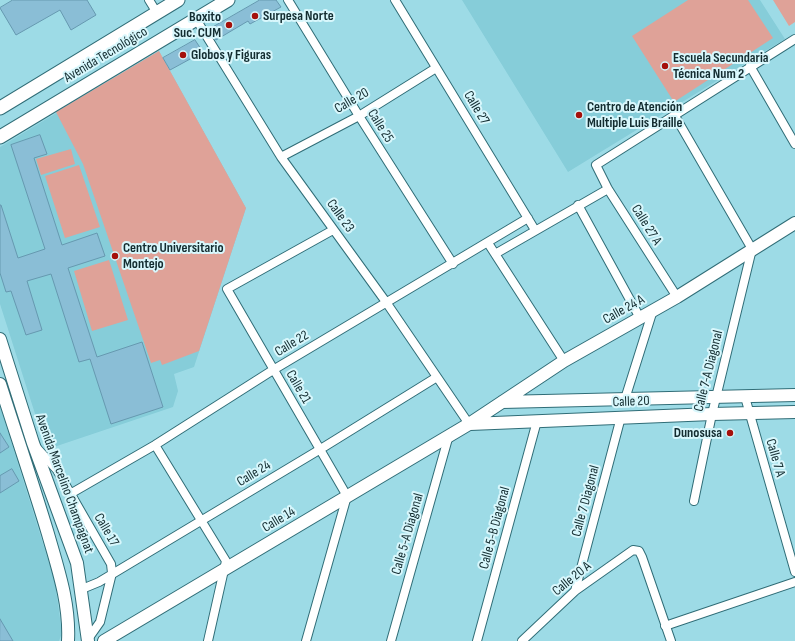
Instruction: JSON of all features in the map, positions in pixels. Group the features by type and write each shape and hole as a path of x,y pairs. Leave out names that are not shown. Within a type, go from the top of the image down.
{"main road":[{"name":"Avenida Tecnológico","path":"0,137 228,0"},
{"name":"Avenida Tecnológico","path":"0,108 157,13 173,1"}],"street":[{"path":"149,0 157,13"},
{"name":"Calle 25","path":"288,0 358,116 453,264"},
{"name":"Calle 27","path":"395,0 535,230"},
{"name":"Calle 23","path":"196,19 281,157 386,302 469,424"},
{"path":"752,249 675,116 750,66 795,39"},
{"path":"750,66 795,144"},
{"name":"Calle 20","path":"281,157 358,116 436,68"},
{"name":"Calle 27 A","path":"675,116 596,165 608,189 677,297"},
{"path":"495,254 608,189"},
{"path":"578,205 640,318"},
{"name":"Calle 22","path":"70,494 155,445 273,370 528,218"},
{"name":"Calle 24 A","path":"469,424 564,360 677,297 795,223"},
{"name":"Calle 21","path":"333,230 226,289 347,496"},
{"path":"488,243 564,360"},
{"name":"Calle 7-A Diagonal","path":"694,501 712,414 752,249"},
{"path":"625,399 653,310"},
{"name":"Avenida Marcelino Champagnat","path":"0,339 33,443 77,563 82,589 88,640"},
{"name":"Calle 24","path":"82,589 112,574 201,521 437,377"},
{"name":"Avenida Marcelino Champagnat","path":"0,384 36,494 60,578 70,638"},
{"name":"Calle 20","path":"502,402 795,395"},
{"name":"Calle 7 A","path":"744,397 795,572"},
{"name":"Calle 20","path":"469,424 621,417 795,412"},
{"name":"Calle 7 Diagonal","path":"575,590 621,417"},
{"name":"Calle 5-B Diagonal","path":"477,641 537,421"},
{"name":"Calle 14","path":"104,641 469,424"},
{"name":"Calle 5-A Diagonal","path":"391,641 449,435"},
{"path":"21,448 33,443"},
{"name":"Calle 17","path":"33,443 57,470 111,564 112,574"},
{"path":"155,445 226,561 208,641"},
{"path":"36,494 51,490"},
{"path":"306,641 347,496"},
{"name":"Calle 20 A","path":"522,641 575,590 633,550 639,551 642,557 666,626"},
{"path":"88,640 100,622 112,574"},
{"path":"671,641 666,626 795,582"}],"shaded area":[{"name":"Escuela Secundaria Técnica Num 2","path":"462,0 760,0 785,39 568,172"},
{"path":"688,0 748,0 773,38 674,102 632,36"},
{"path":"773,0 795,0 795,22 789,26"},
{"name":"Centro Universitario Montejo","path":"159,51 246,208 194,367 174,374 178,391 173,407 51,448 48,441 50,437 47,432 43,432 37,420 0,304 0,147"},
{"path":"159,51 246,208 199,351 162,365 160,360 151,363 83,164 56,112"},
{"path":"71,149 75,164 41,175 36,159"},
{"path":"79,165 100,227 65,238 45,176"},
{"path":"109,260 128,320 92,331 74,271"},
{"path":"0,406 55,582 62,633 59,641 0,641"}],"building":[{"path":"13,0 87,0 96,15 71,30 60,10 16,35 0,8"},
{"path":"260,0 276,0 281,7 250,24 248,21 216,40 210,29"},
{"name":"Globos y Figuras","path":"195,40 203,52 170,70 163,58"},
{"path":"40,135 47,154 34,158 62,245 97,233 105,256 68,268 97,357 142,342 163,407 111,424 90,359 79,362 51,274 27,281 42,330 26,335 11,291 6,292 0,273 0,205 18,258 45,249 11,145"},
{"path":"0,433 9,447 0,453"},
{"path":"12,469 19,481 0,493 0,476"},
{"path":"0,619 13,641 0,641"}],"place":[{"name":"Surpesa Norte","path":"255,16"},
{"name":"Boxito Suc. CUM","path":"229,25"},
{"name":"Globos y Figuras","path":"183,55"},
{"name":"Escuela Secundaria Técnica Num 2","path":"665,66"},
{"name":"Centro de Atención Multiple Luis Braille","path":"579,115"},
{"name":"Centro Universitario Montejo","path":"115,256"},
{"name":"Dunosusa","path":"730,433"}]}
